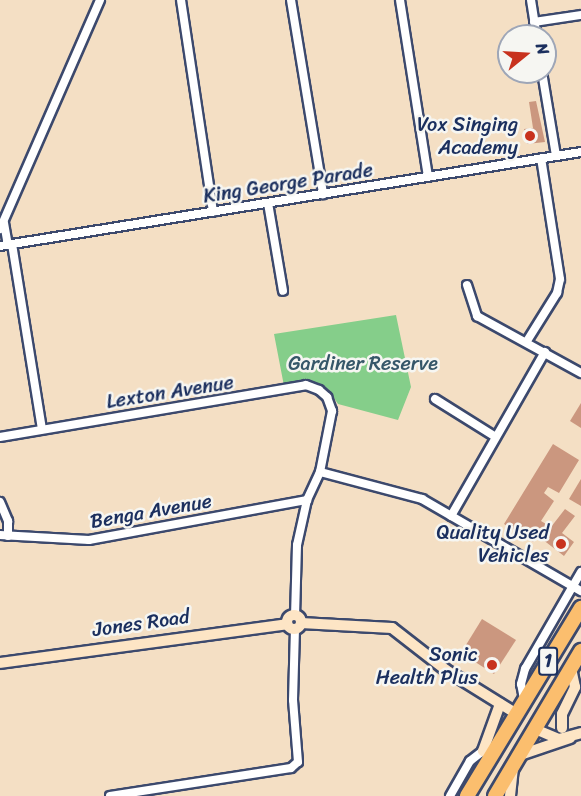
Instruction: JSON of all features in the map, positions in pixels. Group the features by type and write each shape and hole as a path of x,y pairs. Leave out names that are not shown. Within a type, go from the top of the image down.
{"highway":[{"name":"1","path":"467,796 487,753 581,608"},
{"name":"1","path":"495,796 537,725 576,668 581,651"},
{"path":"515,713 537,725"}],"main road":[{"name":"Jones Road","path":"0,663 295,623 392,628 446,670 515,713"},
{"path":"562,728 562,714 575,687 576,668"},
{"path":"487,753 500,704"},
{"path":"537,725 562,728 577,734"},
{"path":"537,725 551,737 577,734"},
{"path":"510,796 516,760 577,734"}],"street":[{"path":"42,429 2,226 100,0"},
{"path":"181,0 213,212"},
{"path":"291,0 323,194"},
{"path":"400,0 428,177"},
{"path":"531,0 534,22 581,15"},
{"path":"544,84 556,156"},
{"name":"King George Parade","path":"7,245 581,152"},
{"path":"527,341 557,293 560,279 541,159"},
{"path":"268,202 283,291"},
{"path":"467,285 477,316 527,341 581,373"},
{"path":"451,516 494,436 545,352"},
{"name":"Lexton Avenue","path":"0,437 306,385 327,397 332,411 320,472"},
{"path":"435,399 494,436"},
{"path":"110,796 291,768 298,762 293,699 297,545 307,500 320,472 422,499 581,591"},
{"name":"Benga Avenue","path":"4,536 89,540 307,500"},
{"path":"0,502 8,521 4,536"},
{"path":"524,699 521,684 525,669 581,572"},
{"path":"450,796 470,761 487,753"}],"green space":[{"name":"Gardiner Reserve","path":"396,315 411,387 398,420 338,404 328,389 309,383 284,386 274,334"}],"building":[{"path":"536,101 545,142 527,144 524,129 533,128 529,102"},
{"path":"581,403 581,428 570,421"},
{"path":"553,444 579,460 559,493 548,487 544,493 554,501 541,521 551,527 565,509 575,516 562,533 574,542 564,556 538,536 533,542 504,524"},
{"path":"581,479 581,506 569,499"},
{"path":"482,619 516,640 494,674 461,653"}],"place":[{"name":"Vox Singing Academy","path":"530,136"},
{"name":"Quality Used Vehicles","path":"561,544"},
{"name":"Sonic Health Plus","path":"492,665"}]}
